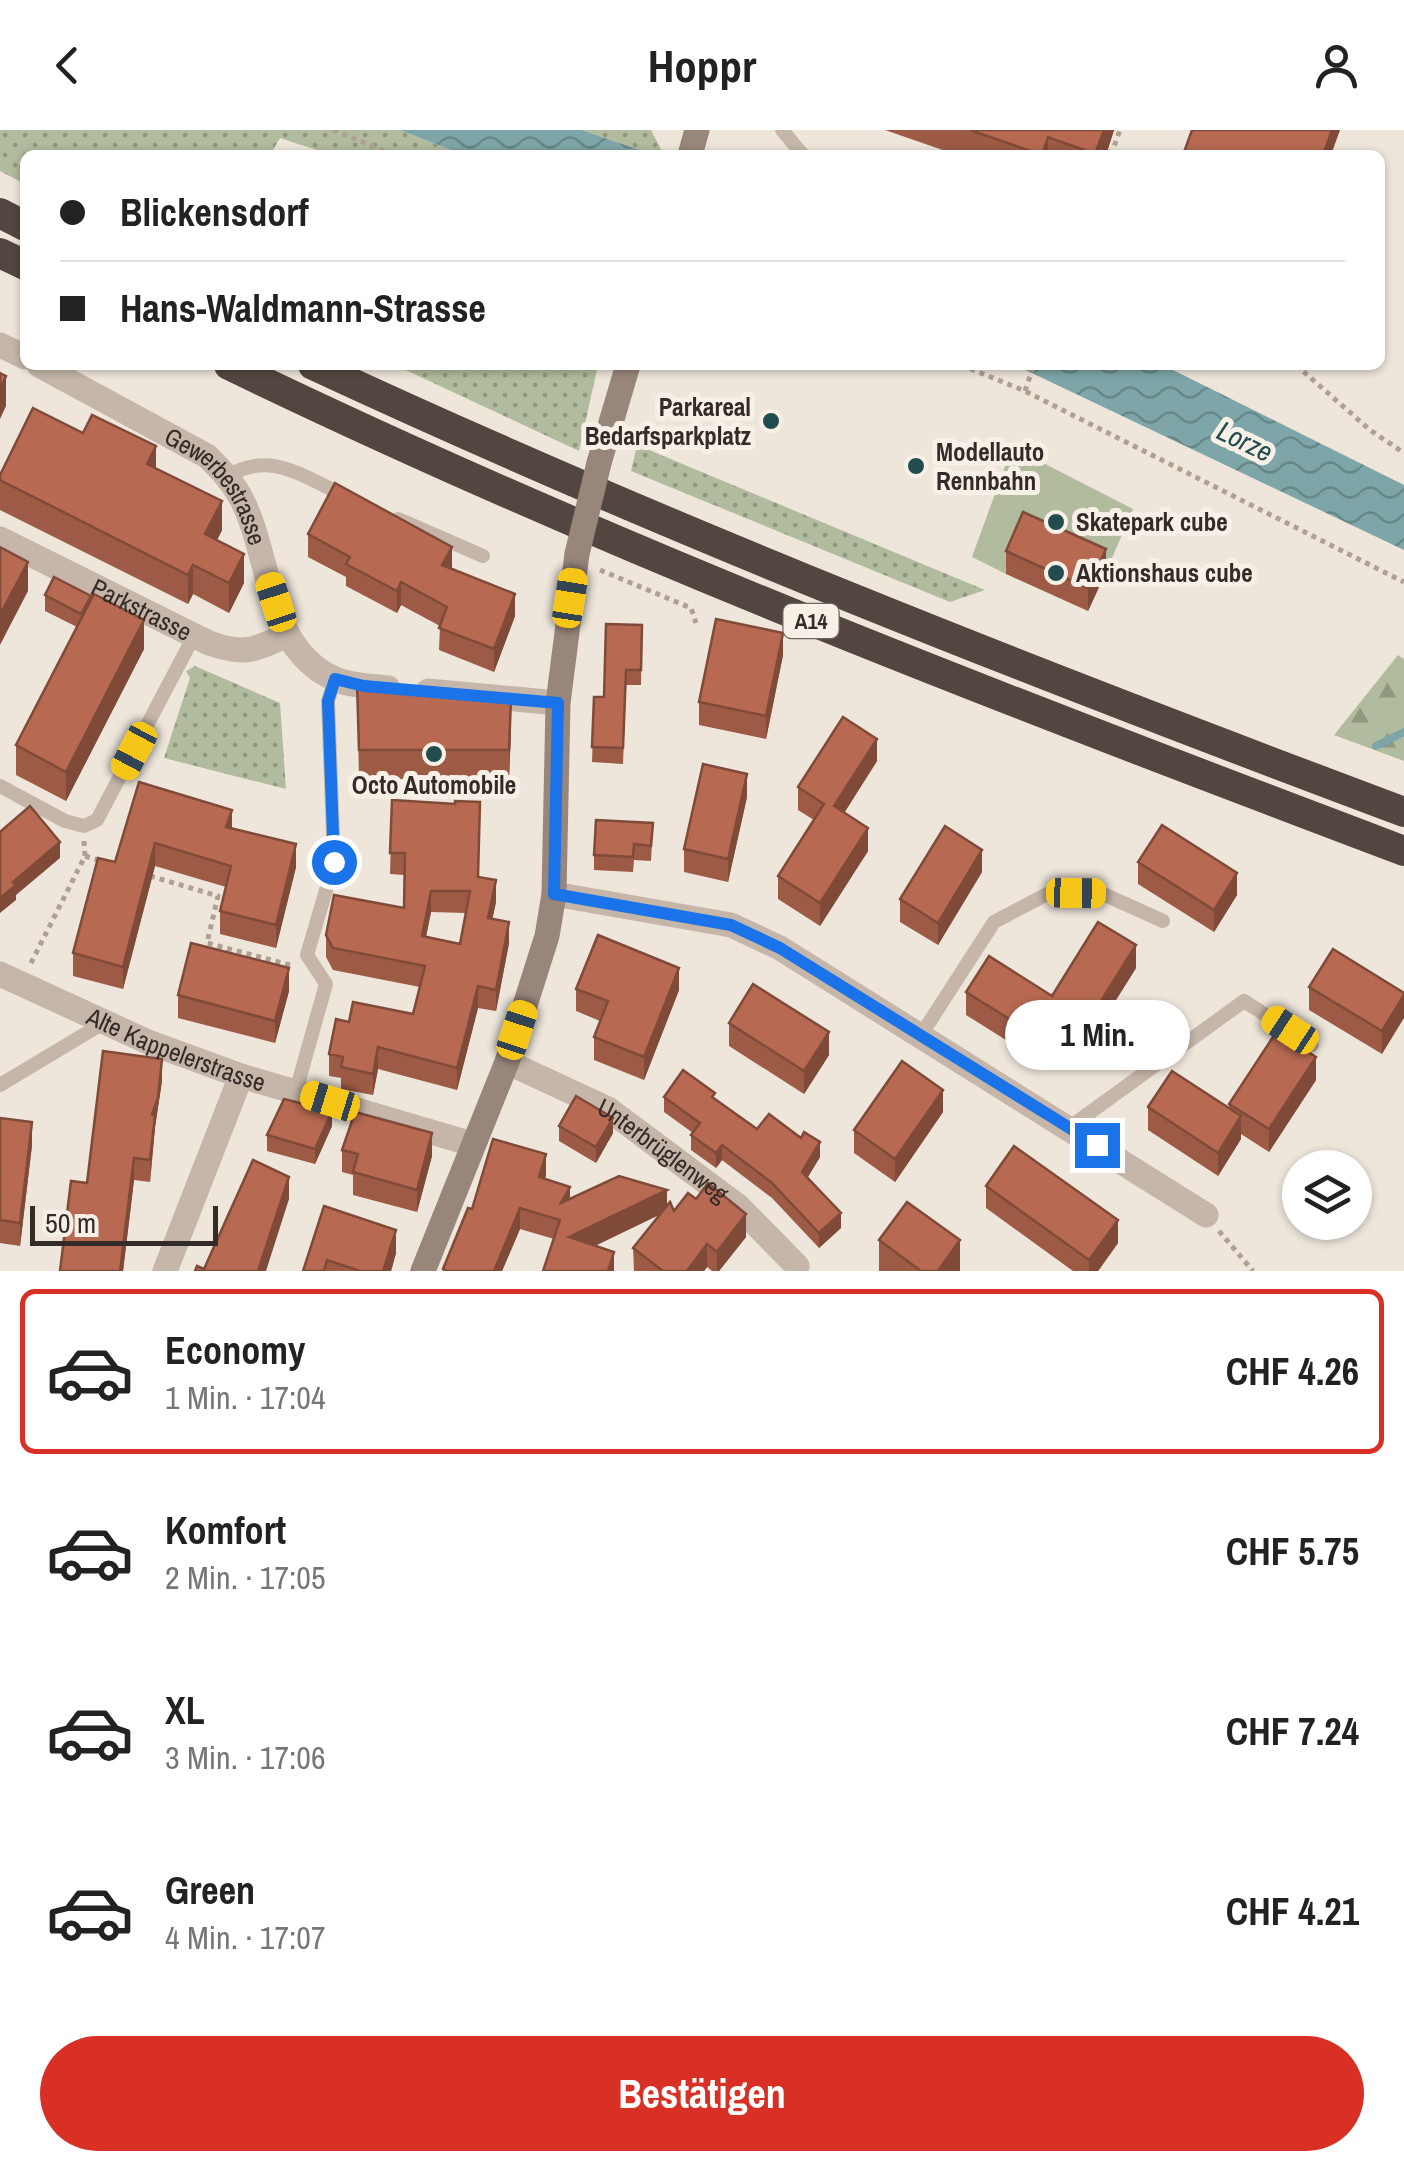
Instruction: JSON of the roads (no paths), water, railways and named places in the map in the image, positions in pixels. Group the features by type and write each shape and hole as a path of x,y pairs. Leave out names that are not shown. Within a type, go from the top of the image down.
{"highway":[{"name":"A14","path":"241,370 461,472 807,620 1404,851"},
{"name":"A14","path":"324,370 605,496 861,603 1404,812"}],"street":[{"name":"Gewerbestrasse","path":"48,370 206,456 227,476 242,501 286,635 306,660 335,679 364,686 558,703"},
{"path":"423,1271 507,1062 547,936 554,894 558,703 599,463 627,370"},
{"name":"Parkstrasse","path":"0,538 194,636 235,652 258,649 286,635"},
{"path":"554,894 731,925 780,948 1206,1215"},
{"name":"Alte Kappelerstrasse","path":"10,979 241,1076 472,1144"},
{"name":"Unterbrüglenweg","path":"507,1062 608,1109 738,1206 797,1269"},
{"path":"166,1271 241,1076"}],"lane":[{"path":"782,130 799,150"},
{"path":"227,476 245,466 269,462 358,502"},
{"path":"376,509 483,556"},
{"path":"0,786 66,820 84,826 97,820 194,636"},
{"path":"296,1091 326,984 307,955 334,862 328,701 335,679"},
{"path":"921,1035 994,922 1051,892 1100,893 1163,921"},
{"path":"1070,1127 1244,1000 1312,1045"},
{"path":"0,1085 105,1022"}],"water":[{"path":"400,130 582,130 640,150 450,150"},
{"name":"Lorze","path":"1026,370 1173,370 1404,485 1404,550"}],"waterway":[{"path":"1376,746 1404,732"}],"place":[{"name":"Parkareal Bedarfsparkplatz","path":"771,421"},
{"name":"Modellauto Rennbahn","path":"916,466"},
{"name":"Skatepark cube","path":"1056,522"},
{"name":"Aktionshaus cube","path":"1056,573"},
{"name":"Octo Automobile","path":"434,754"}]}
